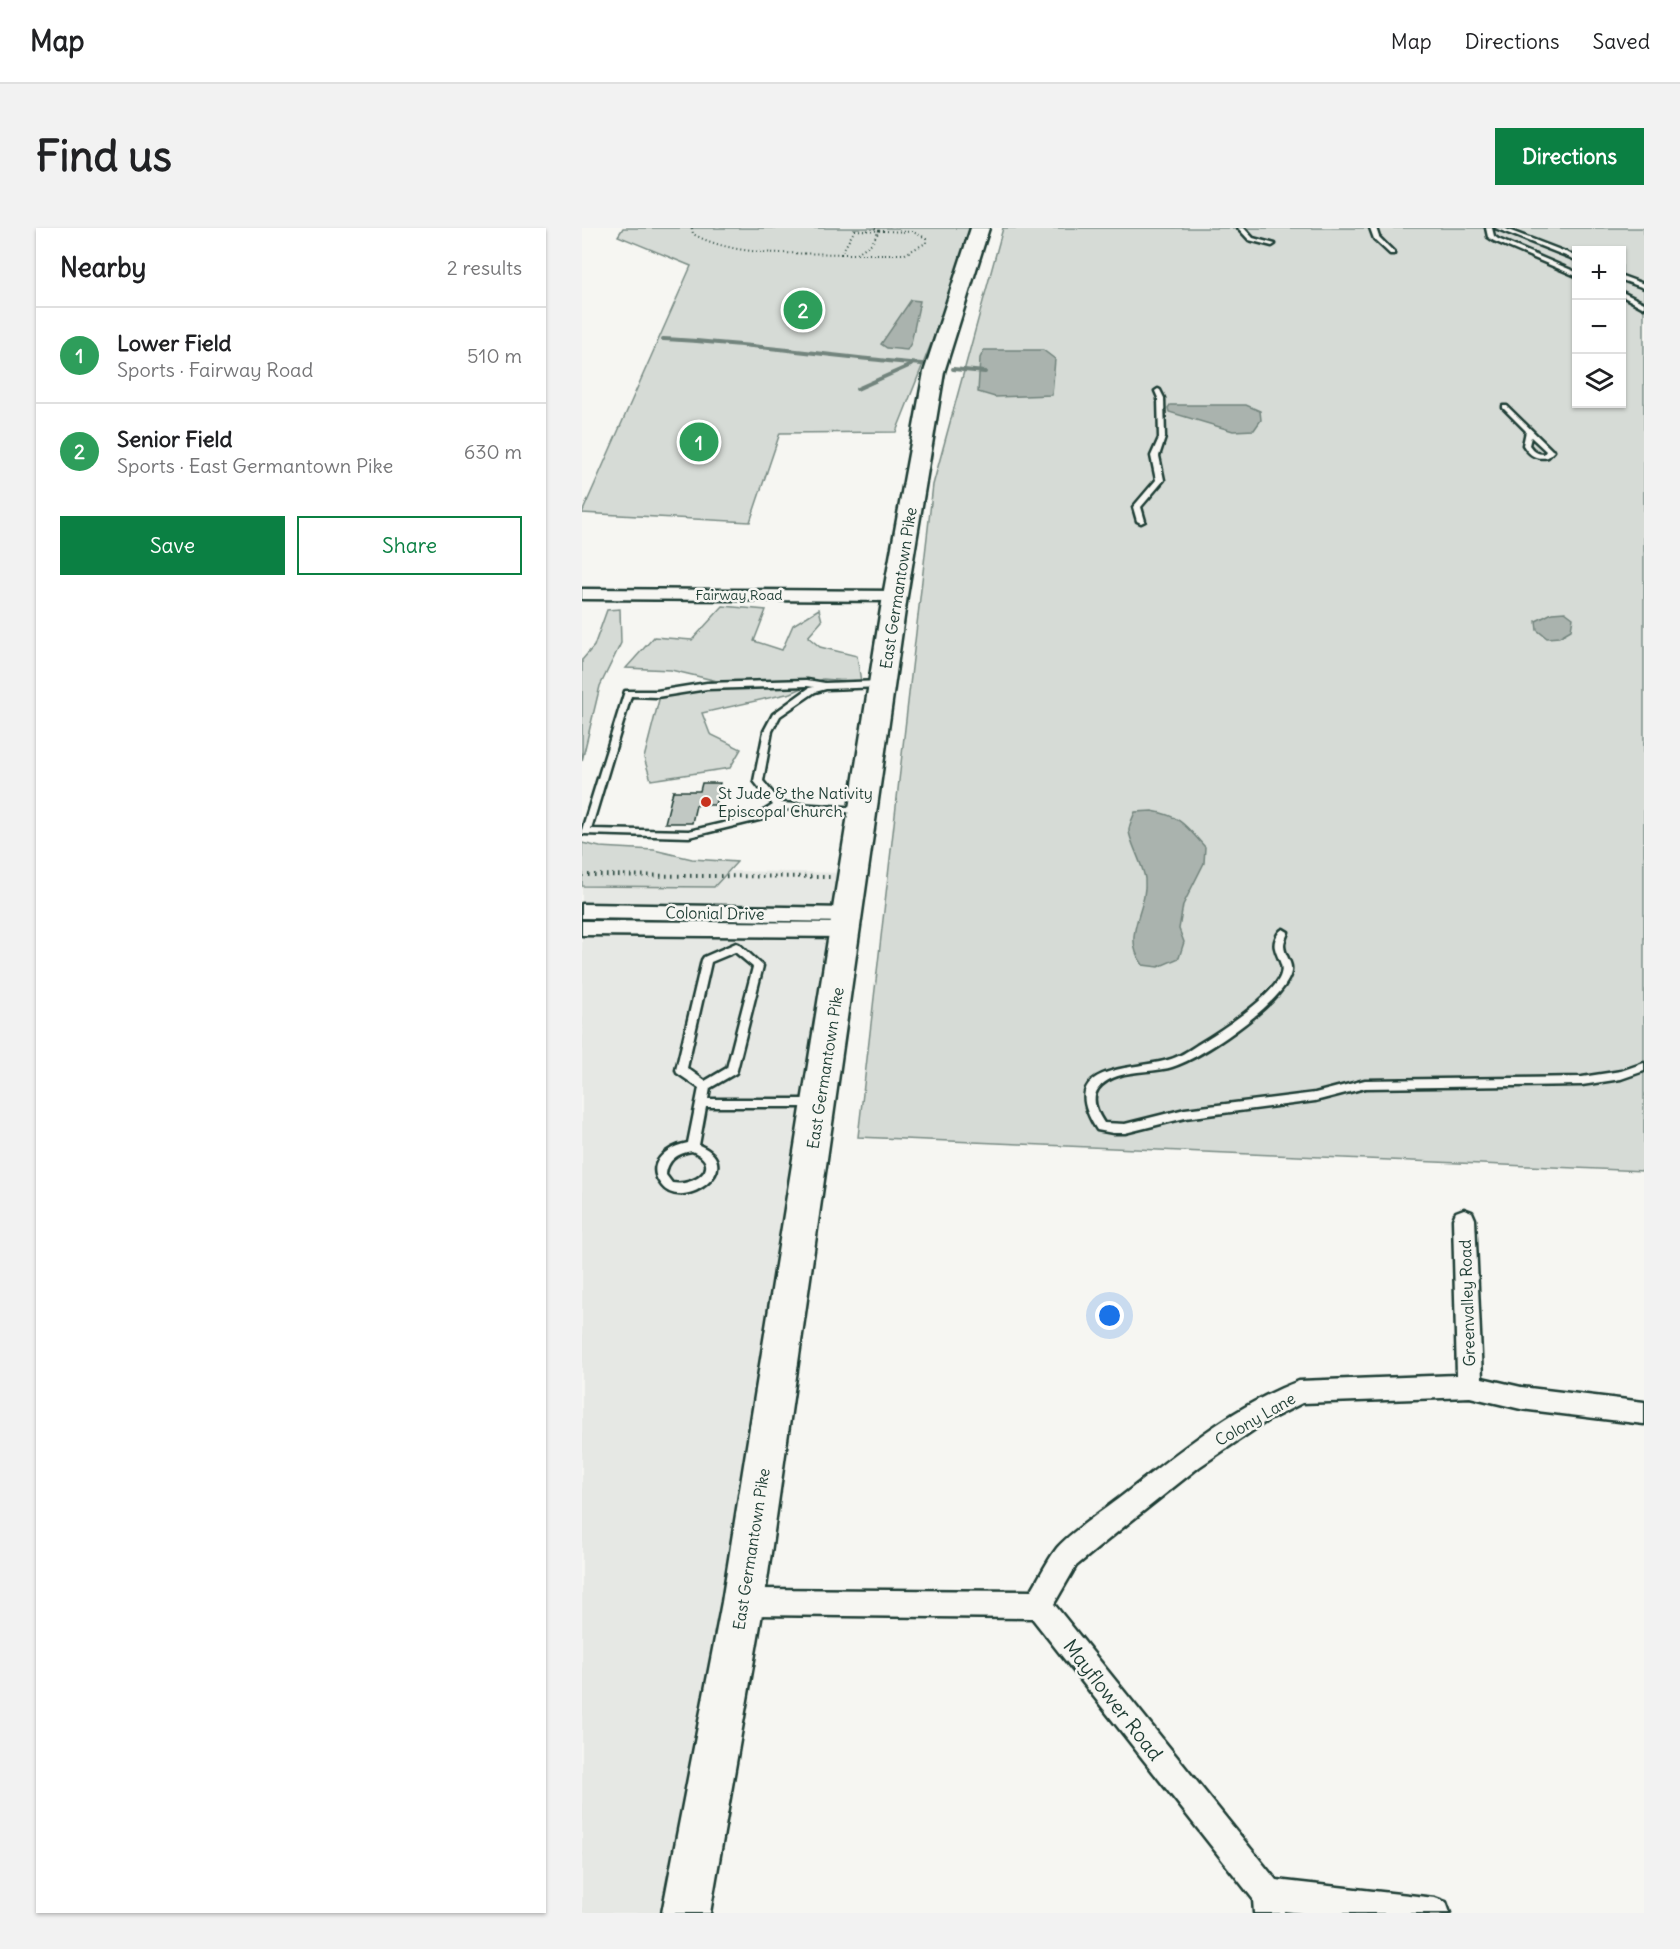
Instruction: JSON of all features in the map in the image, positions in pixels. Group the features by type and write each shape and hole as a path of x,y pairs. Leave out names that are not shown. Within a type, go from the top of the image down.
{"main road":[{"name":"East Germantown Pike","path":"686,1913 743,1602 848,922 895,596 934,372 980,228"}],"street":[{"name":"Fairway Road","path":"582,594 895,596"},
{"name":"Colonial Drive","path":"582,911 848,922"},
{"name":"Colonial Drive","path":"582,928 738,938 848,922"},
{"name":"Greenvalley Road","path":"1464,1219 1470,1386"},
{"name":"Colony Lane","path":"1038,1605 1067,1557 1108,1523 1190,1459 1258,1413 1299,1392 1470,1386 1521,1398 1644,1413"},
{"path":"743,1602 1038,1605"},
{"name":"Mayflower Road","path":"1038,1605 1268,1904 1435,1913"}],"lane":[{"path":"1240,228 1251,239 1272,244"},
{"path":"1373,228 1376,238 1392,253"},
{"path":"1489,228 1491,237 1496,240 1572,272"},
{"path":"1498,228 1572,256"},
{"path":"1626,279 1644,286"},
{"path":"1626,296 1644,306"},
{"path":"1141,521 1137,507 1160,480 1155,456 1162,438 1161,398 1158,391"},
{"path":"1505,407 1529,432"},
{"path":"864,811 778,806 760,817 689,834 586,832 628,693 657,694 707,686 807,683 825,686 882,684"},
{"path":"778,806 758,781 768,731 777,714 812,690 825,686"},
{"path":"1283,932 1279,946 1287,964 1285,979 1273,992 1254,1012 1177,1062 1110,1076 1095,1086 1089,1099 1093,1114 1101,1126 1115,1131 1185,1113 1315,1096 1365,1084 1582,1081 1621,1075 1644,1067"},
{"path":"693,1148 705,1086 732,1070 758,966 738,938 707,960 681,1070 705,1086"},
{"path":"702,1103 820,1102"},
{"path":"693,1148 706,1153 711,1158 712,1164 708,1178 694,1188 685,1190 669,1187 660,1176 663,1162 676,1151 693,1148"}],"path":[{"path":"692,228 693,234 700,240 726,247 841,254 905,254 926,243 926,238 914,232 856,229 841,254"},
{"path":"874,228 879,231"},
{"path":"855,254 867,249 882,228"},
{"path":"582,875 831,878"}],"shaded area":[{"path":"623,228 977,228 896,432 780,433 750,522 582,513 691,266 618,236"},
{"path":"1003,228 1644,228 1644,1171 858,1137 933,485"},
{"path":"911,300 920,301 911,343 907,350 887,348 881,344"},
{"path":"984,350 1043,350 1055,359 1052,395 995,397 978,392 980,358"},
{"path":"1170,405 1246,405 1260,411 1261,420 1254,430 1233,431 1169,412"},
{"path":"723,606 766,610 754,641 782,650 793,625 819,609 822,621 808,637 820,647 857,656 861,682 823,679 791,693 702,713 710,734 741,749 730,768 651,780 644,758 661,692 687,689 713,680 671,670 626,668 654,637 692,640"},
{"path":"620,609 621,643 600,686 582,761 582,660 594,646 607,610"},
{"path":"1565,612 1573,618 1571,630 1559,637 1547,638 1537,630 1536,621 1552,613"},
{"path":"1152,811 1177,819 1205,847 1204,863 1183,905 1179,929 1184,942 1179,958 1158,967 1143,965 1134,943 1136,923 1145,891 1145,879 1129,830 1135,812"},
{"path":"582,843 600,847 654,850 692,859 737,862 714,887 582,886"},
{"path":"582,869 855,873 686,1913 582,1913"}],"building":[{"name":"St Jude & the Nativity Episcopal Church","path":"702,783 720,783 715,805 696,805 692,823 665,823 673,791 700,791"}],"waterway":[{"path":"663,339 922,364"},
{"path":"857,389 911,365"},
{"path":"953,369 985,372"}],"place":[{"name":"Senior Field","path":"803,310"},
{"name":"Lower Field","path":"699,442"},
{"name":"St Jude & the Nativity Episcopal Church","path":"706,802"}]}
